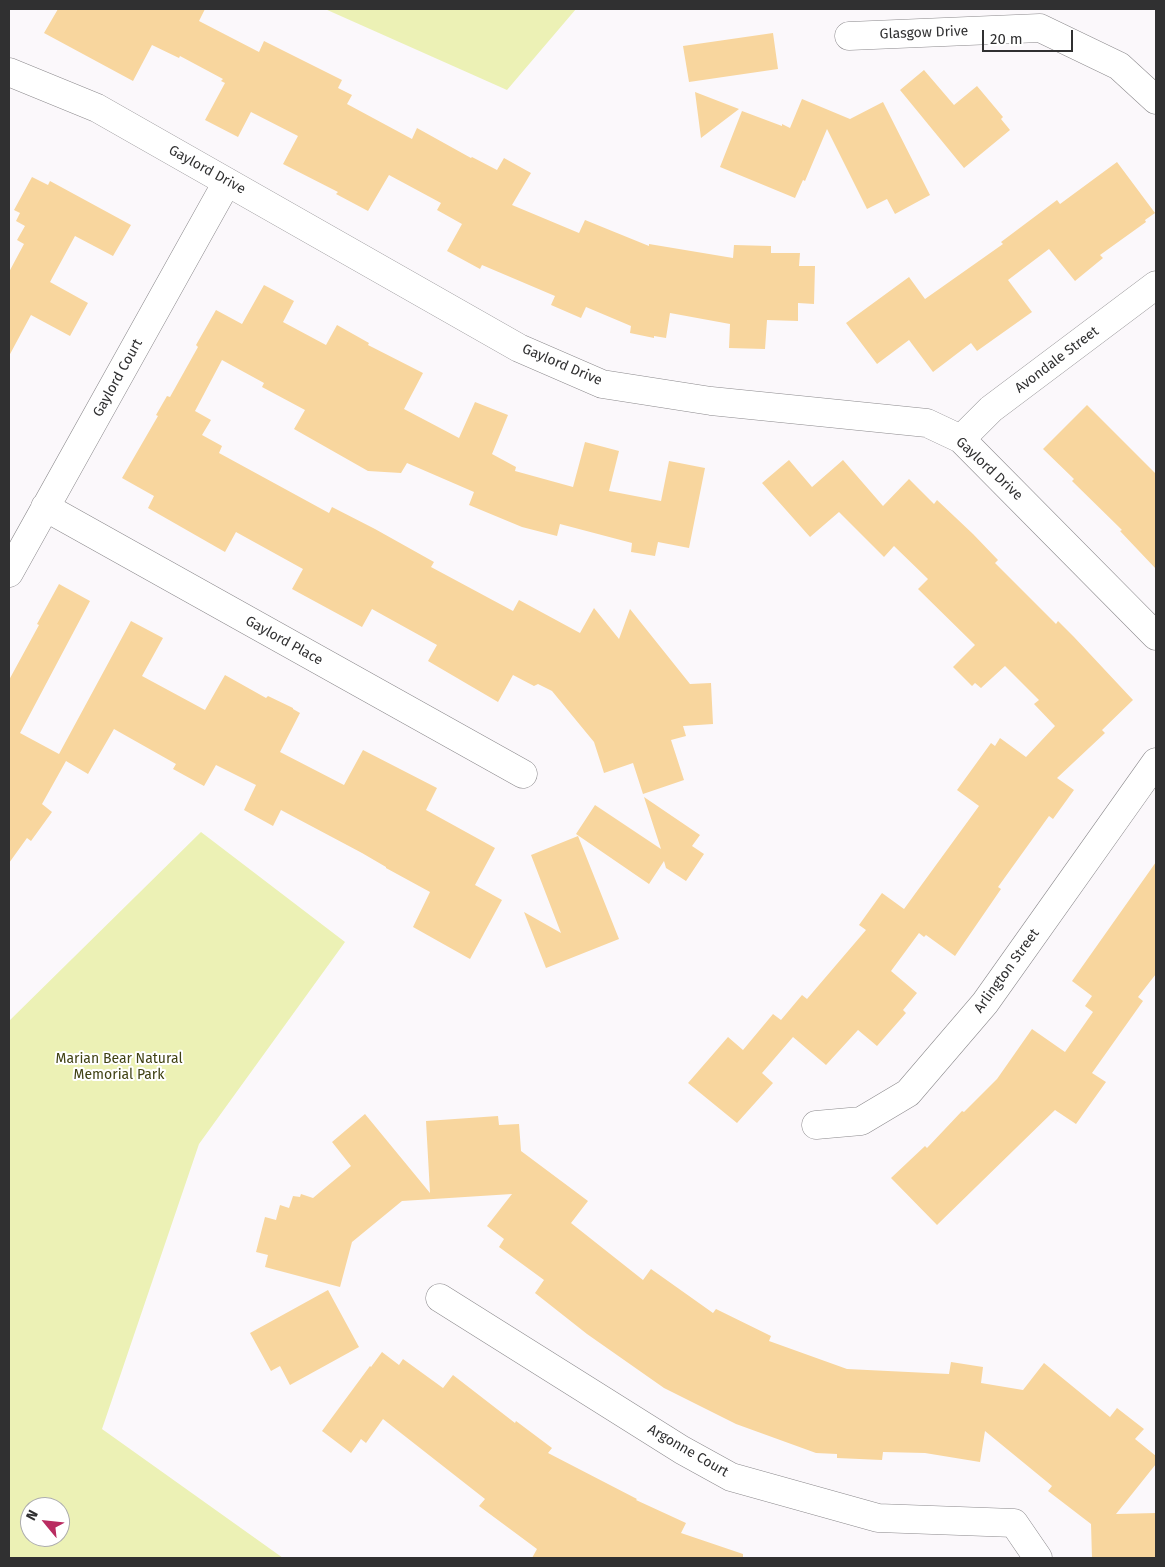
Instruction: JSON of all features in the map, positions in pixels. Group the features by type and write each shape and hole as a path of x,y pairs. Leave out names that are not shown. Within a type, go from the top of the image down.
{"street":[{"name":"Glasgow Drive","path":"849,36 1040,28 1119,66 1156,100"},
{"name":"Gaylord Drive","path":"9,72 97,108 519,348 602,384 711,401 927,423 961,439 1156,636"},
{"name":"Gaylord Court","path":"9,574 227,182"},
{"name":"Avondale Street","path":"961,439 991,409 1156,286"},
{"name":"Gaylord Place","path":"45,507 522,774"},
{"name":"Arlington Street","path":"816,1125 861,1120 908,1093 985,1003 1156,762"},
{"name":"Argonne Court","path":"440,1298 682,1450 731,1477 878,1518 1014,1523 1038,1558"}],"green space":[{"path":"325,9 576,9 507,90"},
{"name":"Marian Bear Natural Memorial Park","path":"201,832 345,942 199,1144 102,1429 283,1558 9,1558 9,1021"}],"building":[{"path":"58,9 205,9 199,21 259,52 264,41 342,80 338,88 352,95 347,104 412,139 417,128 497,170 504,158 531,173 512,205 579,233 585,220 649,246 649,244 733,258 734,245 771,246 771,253 800,253 799,266 815,266 814,304 798,303 798,321 767,320 765,349 729,348 730,324 670,313 666,338 654,336 654,338 630,333 631,326 586,307 581,318 551,305 555,296 482,265 480,269 447,251 462,224 437,210 441,203 389,175 368,211 336,194 338,192 283,164 298,136 251,112 238,137 205,120 225,83 221,81 223,79 180,56 179,58 152,45 133,81 44,33"},
{"path":"773,33 778,69 689,82 683,46"},
{"path":"924,70 954,105 977,86 1003,117 1001,119 1010,130 964,168 900,90"},
{"path":"695,92 739,109 701,138"},
{"path":"802,99 850,119 883,102 930,195 895,214 887,199 867,209 827,129 805,181 803,180 795,198 720,167 742,111 790,128"},
{"path":"1117,162 1155,213 1145,220 1146,222 1100,255 1103,258 1075,281 1049,249 1008,280 1032,312 977,351 971,343 933,372 909,340 877,364 846,323 909,277 925,299 1003,244 1001,242 1057,200 1060,204"},
{"path":"32,177 48,185 50,181 131,225 113,256 75,236 50,282 88,303 70,336 31,315 9,356 9,272 24,244 17,240 25,226 16,221 20,213 14,210"},
{"path":"264,285 294,301 283,322 326,345 337,325 369,343 368,345 423,373 404,409 459,438 475,402 508,415 492,454 516,467 515,471 573,487 585,442 619,451 609,491 661,501 669,461 705,468 689,548 658,542 655,556 631,552 632,543 560,524 557,536 522,527 469,505 474,492 407,463 401,473 368,471 294,429 305,410 262,387 264,383 222,360 195,411 211,420 202,435 222,446 219,453 329,513 332,507 375,529 434,562 431,567 513,611 519,600 580,633 594,608 619,639 630,609 690,684 711,683 713,724 683,726 686,736 671,740 684,780 643,794 633,763 604,773 594,742 552,691 538,684 534,686 513,675 498,702 428,661 437,645 372,609 362,627 292,589 303,569 236,532 225,552 148,508 154,496 122,478 158,416 156,415 167,396 170,397 198,347 196,345 216,310 242,324"},
{"path":"1087,405 1156,474 1156,569 1120,531 1122,530 1072,481 1074,479 1043,449"},
{"path":"789,460 812,487 843,460 883,506 909,479 934,504 937,500 973,534 998,560 995,563 1056,624 1058,621 1133,700 1102,730 1105,733 1057,778 1074,790 1053,819 1049,816 998,887 1001,889 955,956 926,935 924,937 919,933 891,971 917,993 903,1010 906,1013 877,1046 858,1030 826,1065 793,1037 762,1073 773,1083 737,1123 688,1083 728,1037 743,1050 773,1014 781,1020 802,995 807,999 866,930 859,925 882,893 904,909 979,806 957,790 991,743 995,746 1000,738 1026,757 1055,726 1034,704 1039,700 1005,666 981,688 975,683 972,686 953,667 975,645 918,589 928,579 894,546 884,557 839,512 810,537 762,483"},
{"path":"59,584 90,601 20,733 59,754 131,621 163,638 142,676 205,710 225,675 266,698 268,696 300,713 280,752 344,785 363,750 437,788 426,810 495,848 475,885 502,900 470,959 413,927 430,892 281,810 273,826 244,810 256,785 216,765 204,786 173,769 176,764 114,729 88,774 66,761 42,804 52,812 31,841 27,838 9,863 9,680"},
{"path":"644,797 700,835 692,846 704,854 686,881 666,868 664,861 649,884 576,834 595,805 661,849"},
{"path":"578,836 619,939 546,968 524,912 561,933 531,855"},
{"path":"1156,862 1156,974 1138,997 1143,1001 1092,1073 1106,1082 1076,1124 1055,1110 937,1225 891,1178 925,1146 927,1148 962,1111 964,1112 997,1079 1032,1029 1065,1052 1093,1012 1085,1006 1092,996 1072,981"},
{"path":"365,1114 430,1193 426,1121 498,1116 499,1125 519,1124 521,1151 588,1201 571,1223 643,1280 651,1269 713,1313 716,1309 771,1336 769,1341 847,1369 949,1374 951,1362 983,1367 981,1383 1023,1390 1044,1363 1110,1417 1117,1408 1144,1429 1135,1439 1156,1456 1156,1464 1116,1514 1156,1513 1156,1558 1092,1558 1091,1524 1048,1491 1052,1486 985,1431 980,1462 925,1453 883,1452 882,1460 837,1458 837,1454 816,1453 736,1424 664,1388 587,1334 535,1293 544,1280 499,1247 504,1239 487,1226 512,1194 402,1201 352,1242 340,1287 265,1267 268,1255 256,1252 265,1217 276,1220 280,1205 289,1208 293,1196 300,1197 301,1194 313,1198 351,1166 332,1142"},
{"path":"328,1290 359,1347 290,1385 280,1366 271,1371 250,1333"},
{"path":"382,1352 399,1365 403,1359 443,1388 453,1375 515,1423 516,1421 552,1448 548,1453 636,1500 686,1523 681,1533 743,1554 743,1558 532,1558 537,1549 479,1506 485,1499 383,1419 366,1443 361,1439 351,1453 322,1431"}]}
